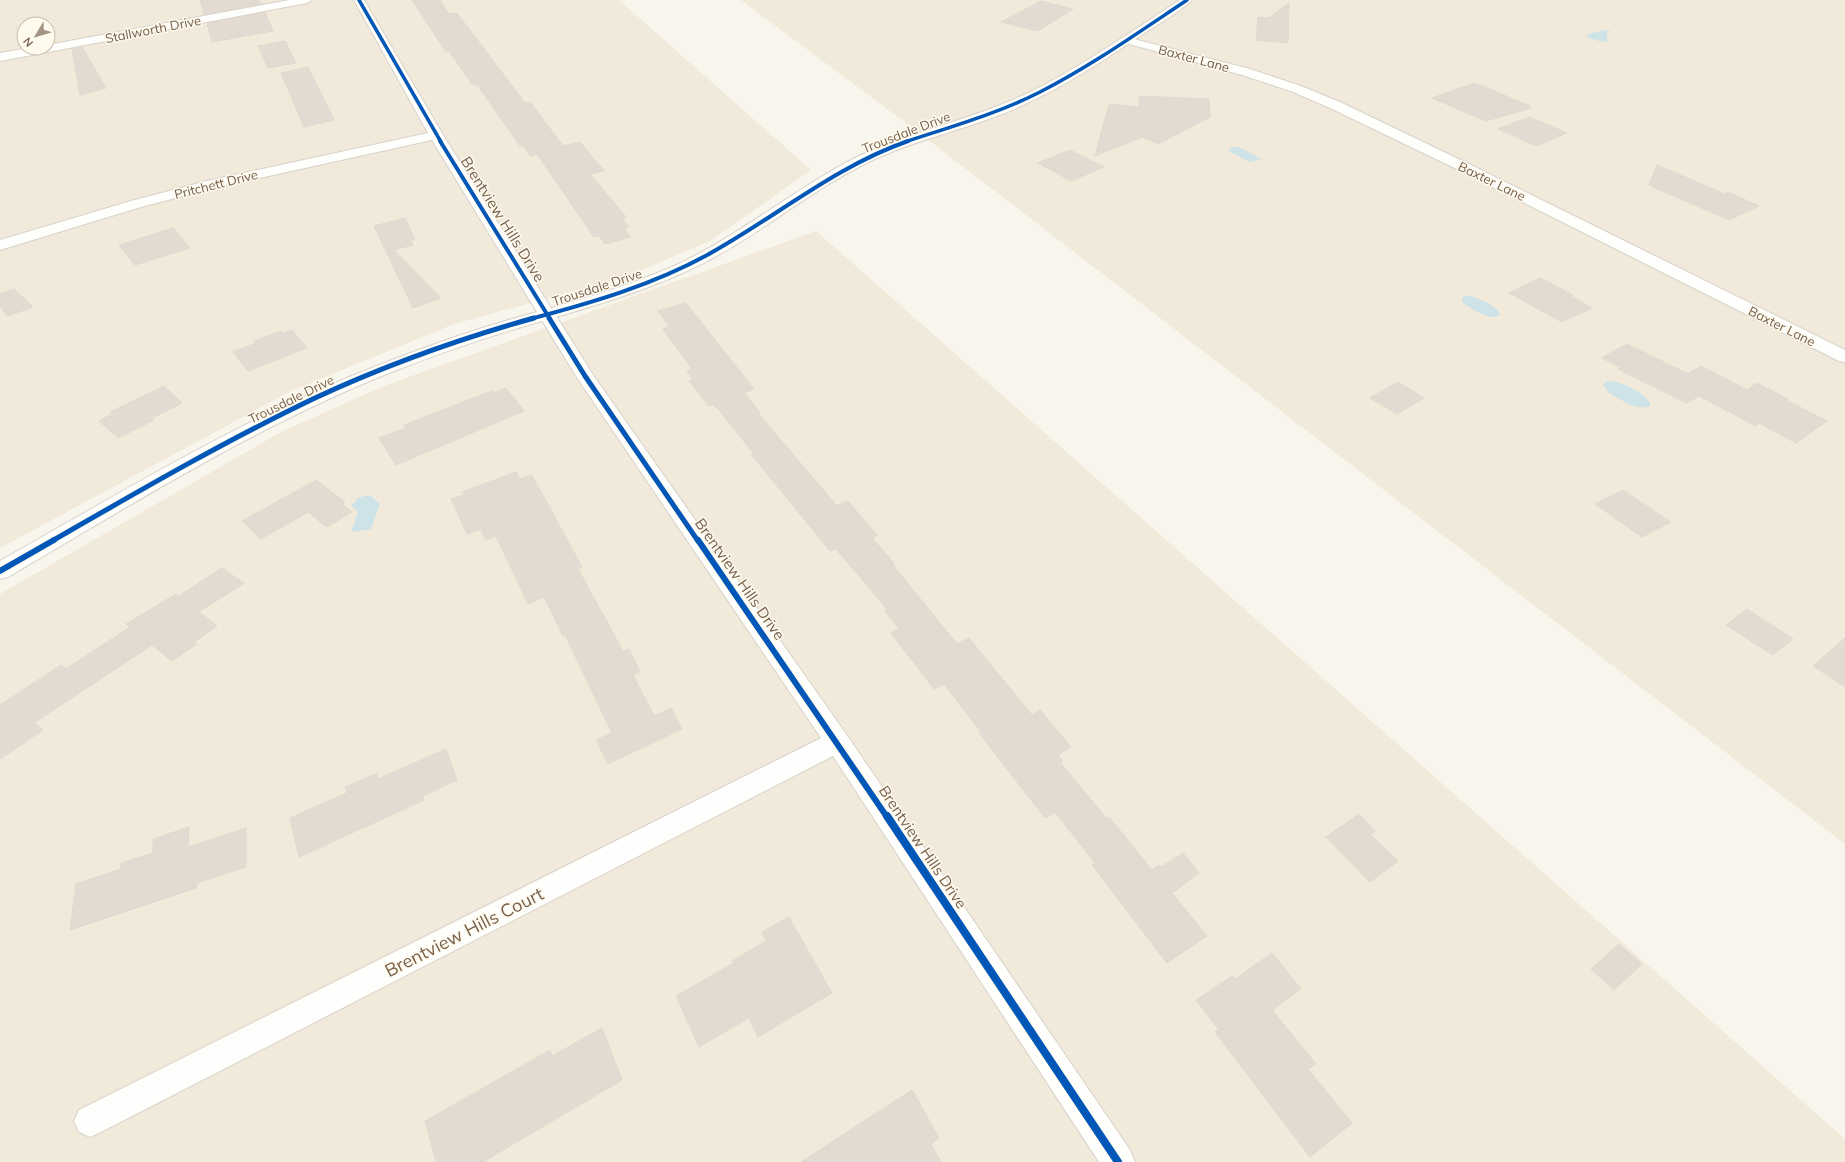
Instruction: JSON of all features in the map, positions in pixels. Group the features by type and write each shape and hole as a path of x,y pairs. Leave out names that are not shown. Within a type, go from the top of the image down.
{"street":[{"name":"Stallworth Drive","path":"0,57 307,0"},
{"name":"Brentview Hills Drive","path":"358,0 436,136 585,376 837,742 1118,1162"},
{"name":"Trousdale Drive","path":"0,571 211,451 321,396 420,355 634,287 688,265 733,242 810,190 856,163 894,146 997,111 1070,76 1187,0"},
{"name":"Baxter Lane","path":"1126,40 1246,72 1297,89 1329,102 1422,146 1845,357"},
{"name":"Pritchett Drive","path":"0,245 73,222 204,186 436,136"},
{"name":"Brentview Hills Court","path":"90,1121 837,742"}],"shaded area":[{"path":"0,0 619,0 811,170 710,241 625,277 454,324 291,391 0,548"},
{"path":"741,0 1845,0 1845,844 914,129"},
{"path":"1601,30 1610,31 1610,33 1607,33 1607,42 1598,41 1585,35 1591,35 1589,33 1601,32"},
{"path":"1239,147 1261,159 1250,162 1228,151 1231,149 1229,148"},
{"path":"816,231 1845,1139 1845,1162 0,1162 0,594 281,432 384,386"},
{"path":"1466,296 1486,302 1495,308 1500,315 1491,317 1476,311 1463,303 1462,298"},
{"path":"1607,381 1613,381 1625,385 1637,391 1647,399 1650,406 1634,406 1617,398 1607,392 1608,391 1603,385"},
{"path":"367,495 371,496 380,504 371,529 351,532 358,512 351,505 357,501 356,499"}],"building":[{"path":"200,0 259,0 261,4 204,14"},
{"path":"412,0 440,0 449,14 457,13 525,103 530,102 563,146 580,142 604,171 590,174 626,217 622,218 629,227 624,229 631,237 605,244 599,236 594,237 537,154 530,156 523,145 520,146 478,86 472,84 449,51 446,52"},
{"path":"1041,1 1073,9 1038,31 1001,22"},
{"path":"1289,3 1288,43 1256,40 1258,17 1268,18"},
{"path":"265,12 273,31 212,42 207,23"},
{"path":"285,41 296,63 268,68 258,46"},
{"path":"82,47 106,88 80,95 72,49"},
{"path":"308,67 334,120 304,127 281,73"},
{"path":"1475,83 1530,106 1528,106 1531,108 1486,121 1432,98"},
{"path":"1139,96 1209,99 1210,117 1158,144 1142,137 1095,156 1109,104 1139,107"},
{"path":"1529,117 1567,133 1536,146 1498,129"},
{"path":"1070,150 1104,167 1071,181 1038,163"},
{"path":"1657,165 1725,194 1728,192 1759,206 1729,220 1649,185"},
{"path":"405,218 415,239 411,240 413,245 394,250 441,298 413,308 374,226"},
{"path":"173,228 190,248 135,265 119,245"},
{"path":"1540,278 1573,295 1571,296 1592,308 1562,322 1509,293"},
{"path":"14,289 33,307 7,316 0,306 0,294"},
{"path":"686,303 754,389 744,393 760,412 758,413 837,506 848,501 877,535 872,538 894,563 893,564 897,570 957,644 969,638 1032,715 1040,710 1071,747 1058,755 1063,761 1060,762 1107,819 1110,818 1152,870 1159,865 1161,867 1183,853 1199,873 1172,893 1207,936 1167,963 1092,865 1095,863 1055,812 1045,818 979,733 981,732 944,684 934,689 891,633 899,629 885,611 888,610 836,549 830,551 751,454 754,454 719,410 713,405 709,406 689,381 693,380 687,371 692,369 663,329 670,327 658,311"},
{"path":"292,330 307,348 248,371 233,352 256,343 254,341 281,331 283,333"},
{"path":"1627,344 1688,374 1701,366 1747,390 1757,383 1827,421 1796,443 1759,423 1756,426 1699,396 1687,403 1618,369 1621,368 1602,358"},
{"path":"1398,382 1424,398 1397,414 1370,398"},
{"path":"164,386 182,403 152,418 154,420 118,438 99,421 112,414 110,412"},
{"path":"506,388 524,411 396,465 379,438 406,428 404,425 492,391 494,393"},
{"path":"516,472 520,479 532,475 582,567 578,569 623,651 629,649 640,672 633,675 654,716 671,708 682,729 608,764 596,740 612,733 565,635 563,636 544,597 528,604 496,536 486,540 481,529 467,534 451,499 464,495 462,492"},
{"path":"316,480 345,502 342,504 352,512 327,527 308,512 261,539 242,521"},
{"path":"1623,490 1671,522 1642,537 1595,504"},
{"path":"222,568 244,583 199,612 217,626 194,642 197,644 172,661 152,645 35,722 43,730 0,759 0,705 61,665 66,669 130,627 126,624 176,594 179,596"},
{"path":"1747,609 1793,639 1773,655 1726,625"},
{"path":"1845,638 1845,687 1813,666"},
{"path":"446,749 457,780 422,796 424,800 299,857 290,818 347,793 345,787 377,773 378,779"},
{"path":"1359,814 1375,831 1370,834 1398,861 1370,882 1326,837"},
{"path":"189,827 188,847 246,828 246,867 197,883 196,888 70,930 76,884 121,869 121,863 153,853 153,839"},
{"path":"789,917 832,993 758,1037 749,1018 699,1047 676,996 734,963 732,961 766,941 762,932"},
{"path":"1619,944 1642,964 1614,990 1591,969"},
{"path":"1272,953 1301,989 1272,1010 1316,1064 1308,1069 1352,1123 1310,1157 1215,1032 1219,1030 1196,1000 1232,976 1235,979"},
{"path":"602,1028 622,1080 483,1162 436,1162 425,1121 550,1050 552,1056"},
{"path":"912,1090 939,1138 931,1144 941,1162 801,1162"}],"cycle path":[{"path":"359,0 436,135 585,376 837,742 1118,1162"},
{"path":"0,571 179,468 224,444 270,420 364,377 401,362 495,330 600,299 643,284 684,267 731,242 820,183 867,158 904,143 998,111 1061,81 1104,55 1187,0"}]}
